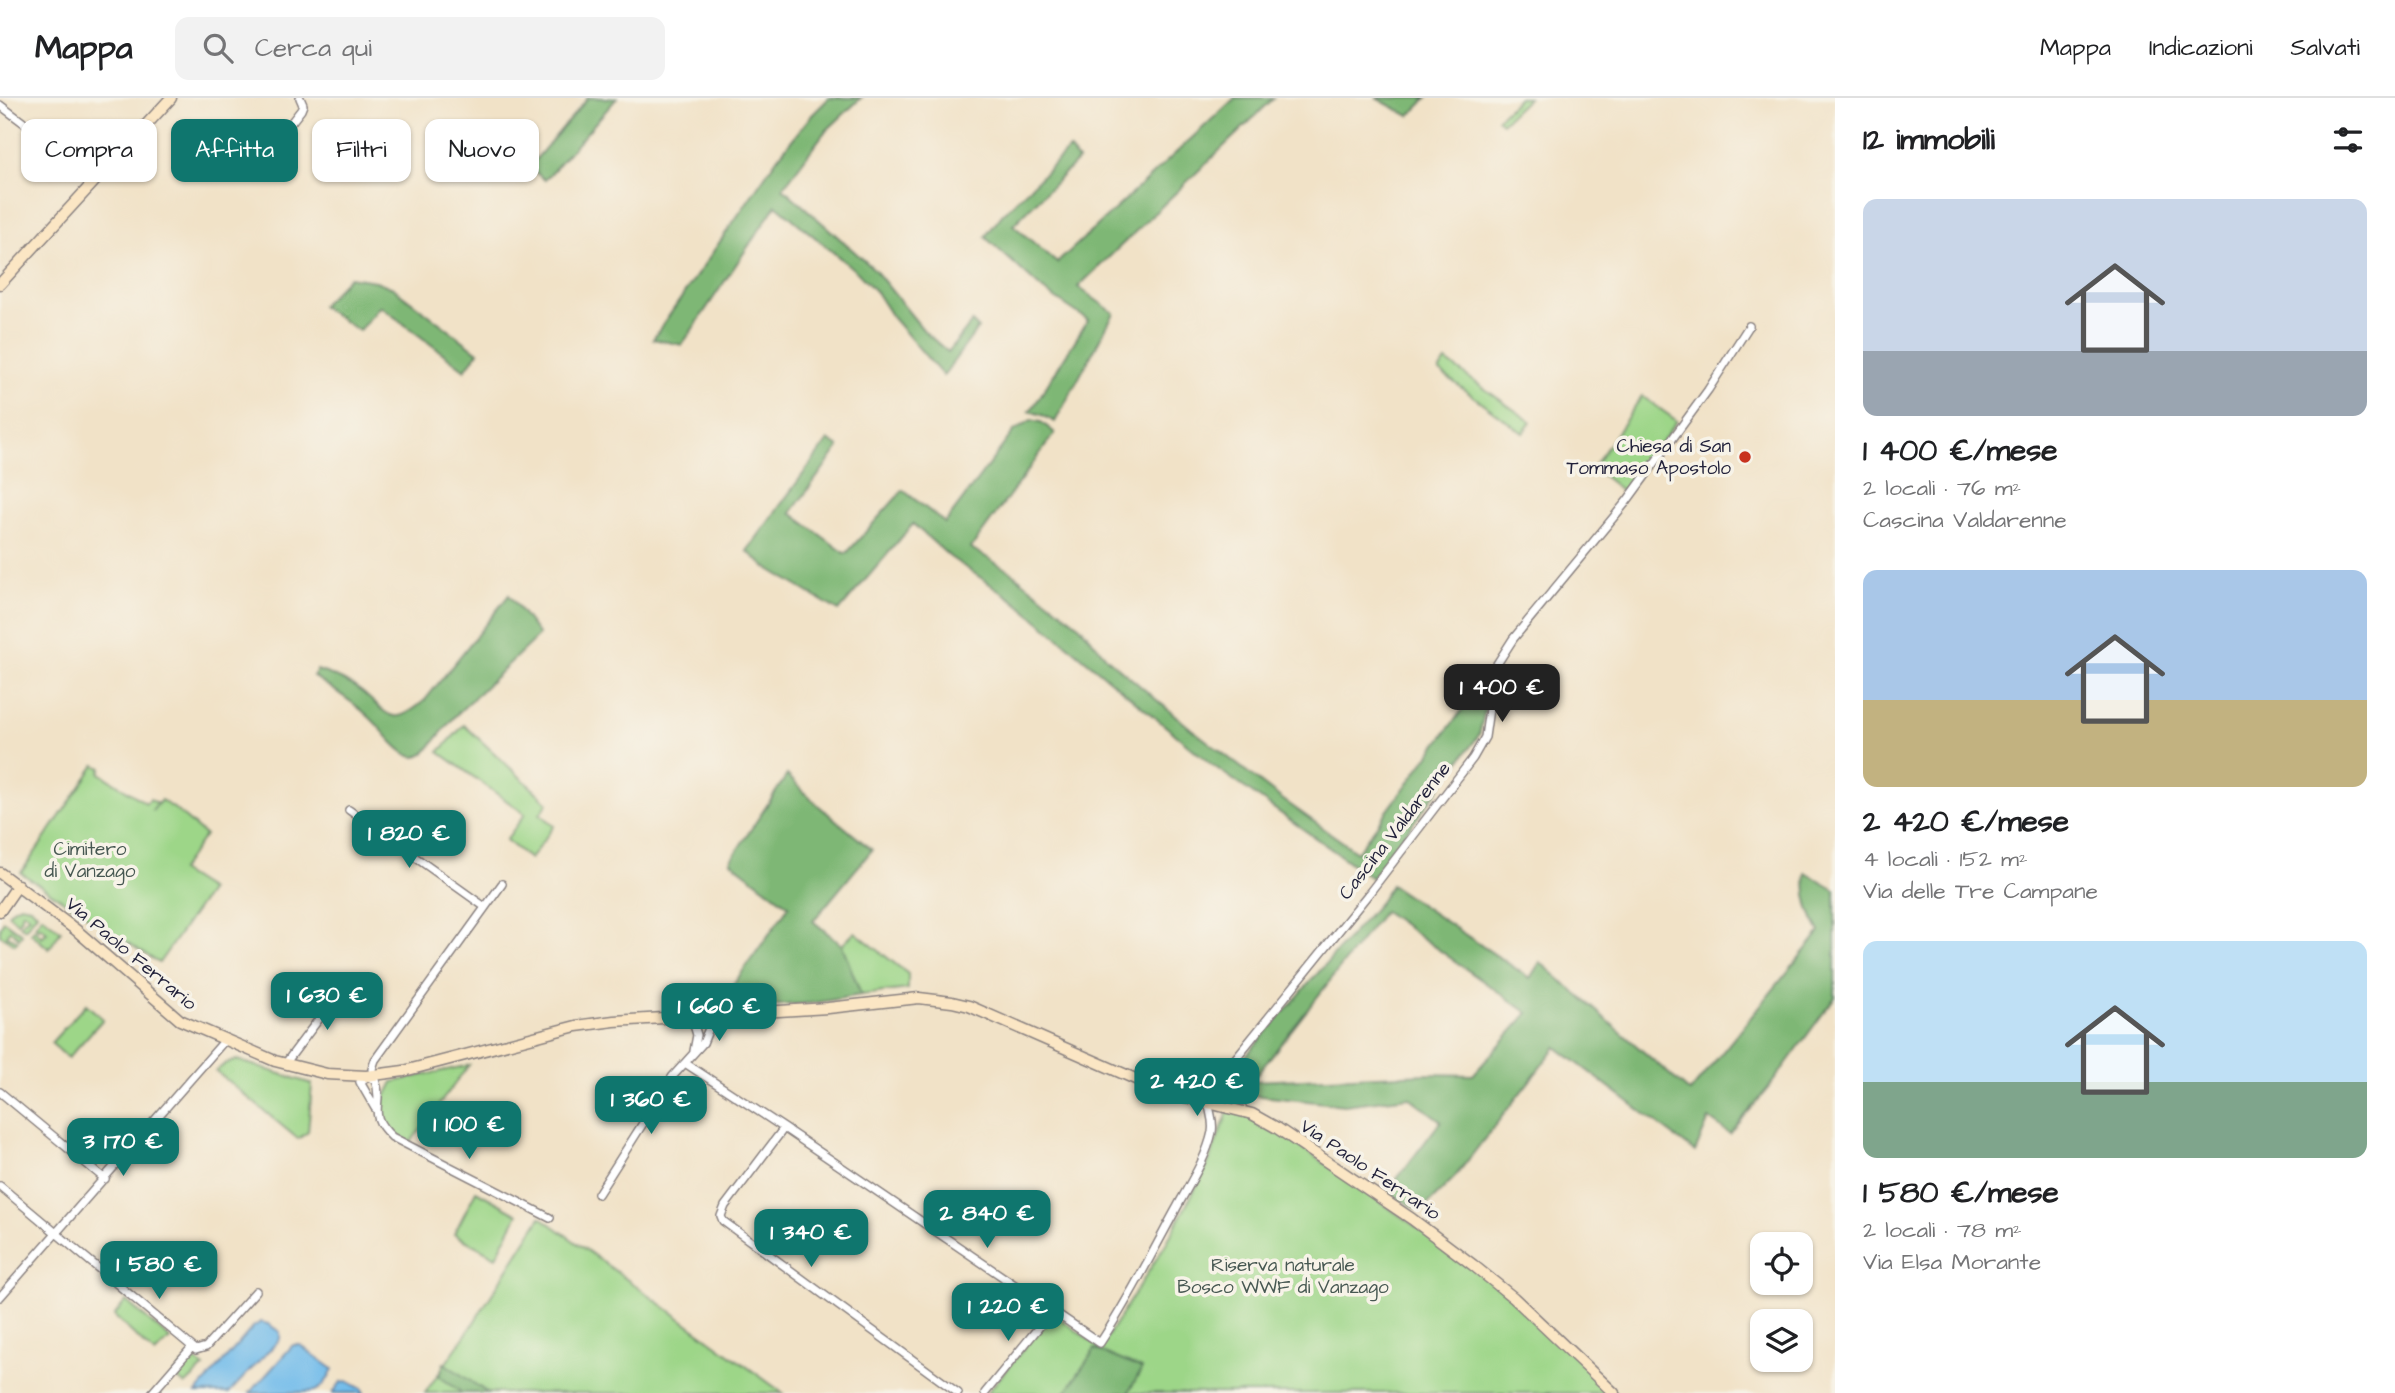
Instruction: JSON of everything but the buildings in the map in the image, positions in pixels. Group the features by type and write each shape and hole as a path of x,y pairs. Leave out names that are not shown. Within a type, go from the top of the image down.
{"street":[{"path":"152,119 171,98"},
{"path":"294,119 303,105 300,98"},
{"path":"0,105 21,121"},
{"path":"0,284 93,182"},
{"name":"Cascina Valdarenne","path":"1207,1104 1210,1090 1370,892 1473,758 1485,737 1494,674 1508,647 1627,501 1707,390 1749,326"},
{"path":"349,810 485,908"},
{"name":"Via Paolo Ferrario","path":"0,873 76,930 172,1014 189,1025 285,1064 320,1073 364,1077 397,1072 576,1026 828,1008 919,998 969,1006 1165,1092 1252,1114 1277,1128 1412,1219 1514,1298 1614,1393"},
{"path":"364,1077 502,884"},
{"path":"0,911 18,885"},
{"path":"285,1064 346,983"},
{"path":"598,1194 673,1076 707,1035 714,1016"},
{"path":"692,1018 697,1035 694,1051"},
{"path":"0,1297 225,1040"},
{"path":"685,1063 1098,1343 1101,1343 1199,1167 1212,1132 1207,1104"},
{"path":"378,1088 385,1079 397,1072"},
{"path":"364,1077 375,1080 378,1088 375,1108"},
{"path":"364,1077 382,1126 398,1142 550,1218"},
{"path":"0,1092 105,1179"},
{"path":"784,1128 725,1206 721,1216 723,1221 958,1393"},
{"path":"0,1186 192,1347 201,1350 206,1347 256,1291"},
{"path":"985,1393 1052,1311"},
{"path":"152,1393 192,1347"}],"green space":[{"path":"588,98 617,98 545,180 539,175 539,155"},
{"path":"829,98 861,98 824,133 783,188 874,269 925,332 948,352 972,322 978,328 943,376 858,273 776,205 682,345 653,339 778,157"},
{"path":"1235,98 1274,98 1078,287 1114,313 1055,422 1029,411 1088,320 1043,290 985,237 1002,215 1069,149 1078,160 1013,225 1057,263"},
{"path":"1376,98 1427,98 1409,116"},
{"path":"1519,98 1528,98 1502,123 1497,119"},
{"path":"349,277 376,281 393,288 478,352 465,370 380,306 359,331 321,306"},
{"path":"1446,361 1531,422 1523,433 1439,371"},
{"path":"1642,396 1677,421 1625,493 1593,468"},
{"path":"1031,420 1041,422 1055,433 971,548 1011,572 1080,626 1107,658 1189,727 1282,799 1357,852 1474,694 1487,701 1479,735 1372,878 1211,764 1012,599 950,557 913,524 839,611 764,566 747,551 828,440 839,447 791,513 846,554 903,490 945,523 1014,431"},
{"path":"509,595 539,635 455,716 425,753 419,756 411,756 403,751 361,710 313,676 317,670 335,676 357,688 392,716 406,714 425,700"},
{"path":"464,725 548,803 540,814 554,826 530,859 506,840 525,814 439,752"},
{"name":"Cimitero di Vanzago","path":"95,765 102,768 100,773 146,803 150,799 157,803 152,811 161,800 205,835 180,871 210,890 159,963 21,873"},
{"path":"787,775 813,801 872,850 813,921 842,945 861,995 814,1003 716,1009 789,906 730,861"},
{"path":"1806,873 1835,890 1835,997 1770,1086 1730,1134 1709,1119 1695,1152 1556,1047 1454,1178 1421,1211 1387,1192 1441,1121 1409,1097 1344,1105 1215,1091 1380,902 1391,885 1530,978 1540,962 1690,1092 1820,932 1808,904","holes":["1384,911 1528,1013 1473,1075 1428,1074 1252,1081"]},
{"path":"20,905 30,907 37,913 25,929 20,925 29,916 23,912 18,923 8,914"},
{"path":"42,916 61,931 49,949 31,933 34,929 42,937 47,932 35,926"},
{"path":"4,921 22,934 19,938 10,930 7,936 18,941 15,944 0,935 0,927"},
{"path":"855,932 908,974 908,989 861,995 842,945"},
{"path":"86,1004 103,1019 68,1058 51,1043"},
{"path":"237,1060 312,1084 308,1132 298,1139 216,1071"},
{"path":"469,1065 410,1143 395,1133 385,1121 379,1110 393,1082"},
{"name":"Riserva naturale Bosco WWF di Vanzago","path":"1230,1107 1252,1113 1490,1278 1616,1393 987,1393 1053,1313 1100,1348 1167,1242 1207,1166"},
{"path":"476,1191 518,1214 496,1257 454,1234"},
{"path":"541,1217 783,1393 425,1393"},
{"path":"126,1301 170,1339 155,1354 114,1316"},
{"path":"1095,1349 1142,1369 1128,1393 1065,1393"},
{"path":"189,1359 204,1367 185,1385 174,1375"},
{"path":"444,1363 488,1393 462,1393 439,1376"}],"water":[{"path":"261,1322 280,1332 280,1339 229,1393 196,1393 253,1327"},
{"path":"293,1345 300,1345 333,1369 323,1385 315,1391 250,1393"},
{"path":"347,1381 362,1389 364,1393 333,1393 341,1382"}],"place":[{"name":"Chiesa di San Tommaso Apostolo","path":"1745,457"}]}
